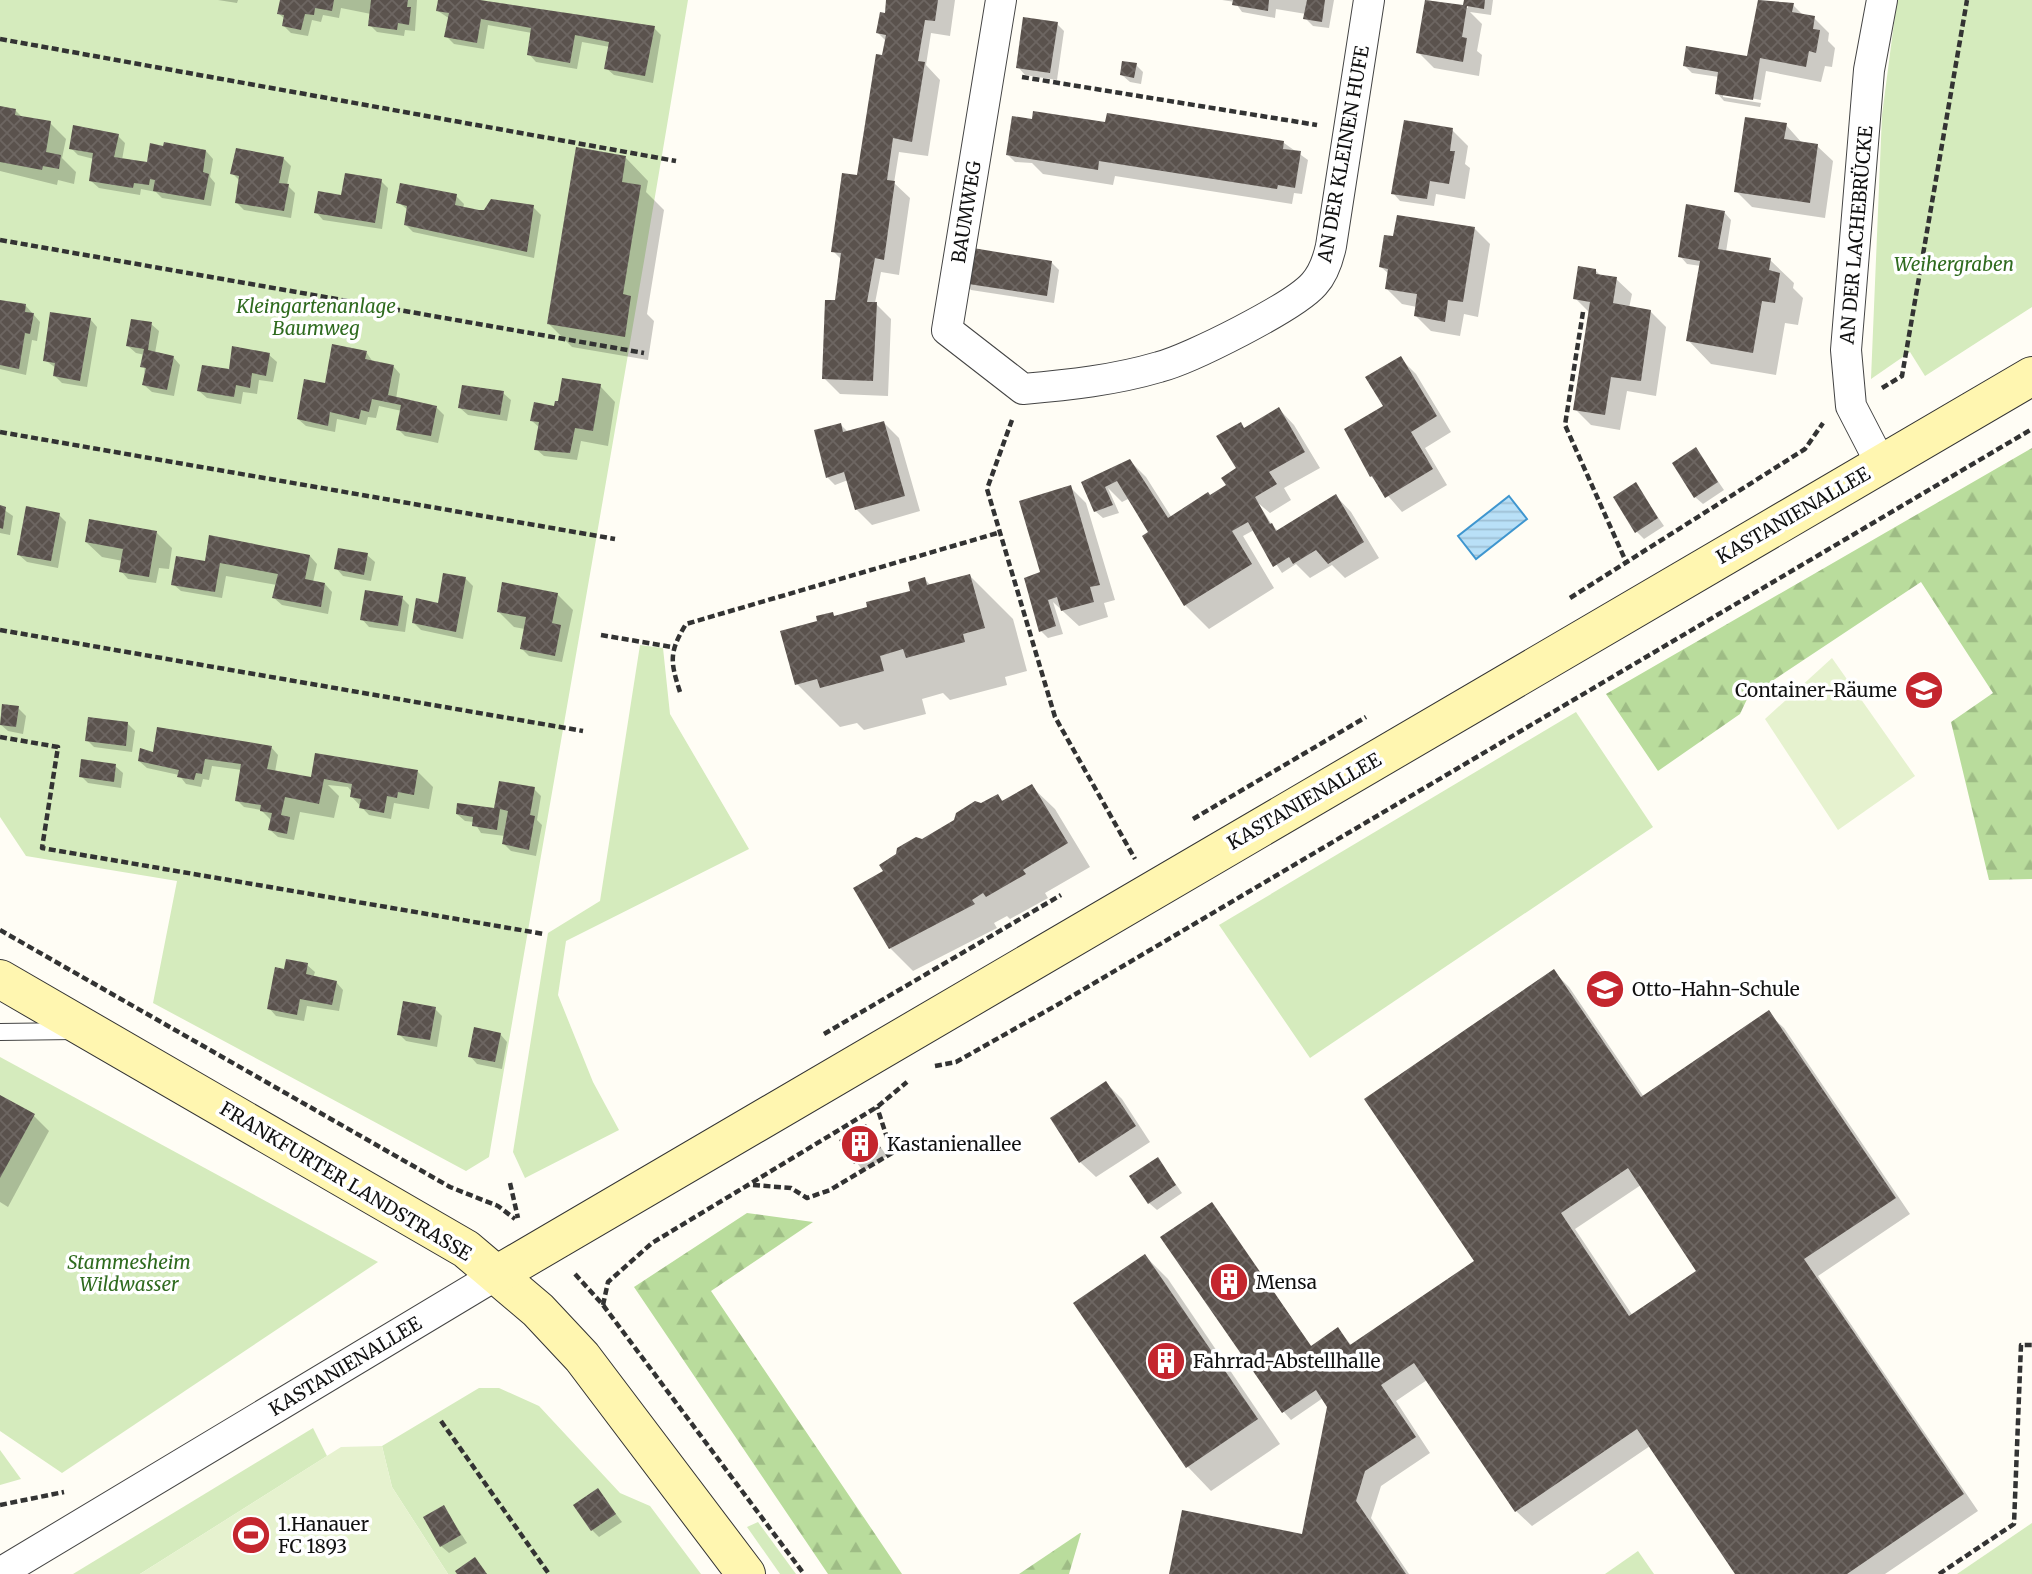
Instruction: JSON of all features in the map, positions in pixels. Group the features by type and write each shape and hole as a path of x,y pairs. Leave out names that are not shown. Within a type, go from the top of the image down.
{"street":[{"name":"BAUMWEG","path":"1001,0 947,330 1023,389"},
{"name":"AN DER KLEINEN HUFE","path":"1023,389 1091,382 1161,367 1218,341 1298,298 1312,285 1328,261 1369,0"},
{"name":"AN DER LACHEBRÜCKE","path":"1881,464 1851,406 1846,351 1869,70 1882,0"},
{"name":"KASTANIENALLEE","path":"0,1573 498,1274 533,1227 864,1062 1154,889 2032,376"},
{"name":"FRANKFURTER LANDSTRASSE","path":"0,979 466,1249 498,1274 538,1310 582,1357 746,1574"}],"lane":[{"path":"0,1032 90,1030"}],"path":[{"path":"1559,605 1805,449 1823,423 1902,376 1967,0"},
{"path":"0,39 676,162"},
{"path":"990,71 1349,130"},
{"path":"0,240 644,353"},
{"path":"1583,312 1565,425 1627,564"},
{"path":"1023,389 987,489 1055,717 1132,855 1154,889"},
{"path":"928,1067 956,1062 1057,1005 2032,429"},
{"path":"0,432 615,539"},
{"path":"680,692 672,668 672,647 686,624 1001,532"},
{"path":"0,630 583,731"},
{"path":"601,635 672,647"},
{"path":"1189,821 1371,715"},
{"path":"0,737 58,747 42,848 544,934"},
{"path":"1120,861 1143,848"},
{"path":"813,1041 1073,889"},
{"path":"0,930 450,1187 498,1206 533,1227"},
{"path":"603,1305 608,1282 652,1243 877,1107 918,1074"},
{"path":"751,1185 791,1188 807,1198 830,1190 892,1153 877,1107"},
{"path":"510,1183 533,1227 603,1305 804,1574"},
{"path":"1939,1574 2014,1524 2021,1345 2032,1345"},
{"path":"441,1422 549,1574"}],"green space":[{"name":"Kleingartenanlage Baumweg","path":"0,0 688,0 489,1157 466,1171 153,1003 177,881 26,856 0,817"},
{"name":"Weihergraben","path":"1897,0 2032,0 2032,307 1925,376 1910,352 1871,379 1882,115"},
{"path":"2032,448 2032,879 1989,880 1951,722 1993,693 1921,582 1748,697 1740,714 1658,771 1606,694"},
{"path":"640,645 663,648 670,714 749,849 566,941 558,995 593,1082 619,1130 525,1178 513,1152 548,933 600,901"},
{"path":"1832,658 1915,776 1838,830 1765,719"},
{"path":"1576,712 1653,827 1310,1058 1219,925"},
{"name":"Stammesheim Wildwasser","path":"0,1057 378,1262 62,1473 0,1431"},
{"path":"747,1213 813,1222 711,1291 902,1574 828,1574 634,1287"},
{"path":"479,1388 499,1388 539,1406 620,1493 650,1506 701,1574 448,1574 392,1487 382,1446"},
{"path":"313,1428 327,1456 140,1574 73,1574"},
{"name":"1.Hanauer FC 1893","path":"382,1446 392,1487 448,1574 140,1574 341,1447"},
{"path":"0,1450 21,1479 0,1485"},
{"path":"758,1522 796,1574 780,1574 747,1527"},
{"path":"2032,1523 2032,1574 1957,1574"},
{"path":"1080,1533 1069,1574 1019,1574"},
{"path":"1638,1551 1654,1574 1605,1574"}],"water":[{"path":"1509,496 1527,519 1476,559 1458,536"}],"building":[{"path":"280,0 334,0 332,11 315,8 314,15 305,14 301,30 282,26 284,15 277,14"},
{"path":"371,0 408,0 407,7 411,7 409,25 398,23 397,30 368,26"},
{"path":"438,0 480,0 655,26 645,76 604,69 609,42 575,35 570,63 527,55 531,28 481,19 477,43 444,37 449,13 436,11"},
{"path":"886,0 938,0 935,21 925,20 918,61 925,62 912,142 893,138 887,180 895,181 884,260 875,258 867,302 877,302 873,381 822,379 825,300 835,300 841,253 831,252 842,173 857,175 876,54 882,55 886,35 876,33 880,12 885,13"},
{"path":"1233,0 1269,0 1268,11 1232,5"},
{"path":"1307,0 1325,0 1322,22 1303,19"},
{"path":"1425,0 1463,5 1464,0 1485,0 1484,9 1467,6 1462,37 1467,38 1463,62 1416,53"},
{"path":"1758,0 1794,3 1792,12 1815,16 1813,29 1820,30 1816,53 1809,51 1806,67 1760,58 1753,100 1715,94 1718,72 1683,66 1686,46 1747,56"},
{"path":"1023,17 1058,22 1050,73 1016,68"},
{"path":"1122,61 1137,63 1134,78 1120,75"},
{"path":"0,106 16,109 15,115 51,121 46,152 61,155 59,169 43,166 42,170 0,162"},
{"path":"1033,111 1105,122 1107,113 1284,141 1283,149 1301,151 1295,188 1278,185 1277,189 1099,161 1098,170 1006,155 1012,116 1032,119"},
{"path":"1745,117 1787,123 1784,139 1818,144 1810,203 1734,192"},
{"path":"1404,120 1453,128 1450,151 1455,151 1449,184 1430,181 1427,199 1391,194"},
{"path":"73,125 119,134 114,157 147,162 150,143 163,146 164,142 206,150 203,172 209,174 204,200 153,191 155,180 150,179 149,185 134,183 133,188 89,181 93,153 69,149"},
{"path":"576,147 626,156 622,182 641,185 623,294 631,296 625,337 547,324"},
{"path":"236,148 284,157 279,183 289,184 284,211 235,203 239,176 230,174"},
{"path":"345,173 382,179 375,223 314,213 318,191 341,195"},
{"path":"400,183 457,194 455,205 479,210 484,210 491,199 534,205 527,252 404,225 407,206 396,203"},
{"path":"1686,204 1725,211 1718,249 1771,258 1769,270 1780,273 1775,303 1762,301 1753,353 1686,341 1700,261 1678,257"},
{"path":"1397,215 1475,227 1463,302 1448,300 1445,322 1414,316 1417,294 1385,289 1388,269 1379,267 1384,235 1393,236"},
{"path":"967,247 1052,261 1047,296 962,283"},
{"path":"1578,266 1596,269 1596,274 1617,277 1613,303 1651,310 1641,381 1611,377 1605,415 1573,410 1590,302 1573,299"},
{"path":"0,300 26,304 25,312 34,313 30,334 25,333 19,369 0,365"},
{"path":"50,312 91,318 80,381 53,376 55,363 43,361"},
{"path":"131,319 152,322 148,350 174,356 167,390 142,385 146,368 140,367 144,349 126,346"},
{"path":"332,344 367,351 365,359 394,365 388,395 437,406 431,436 396,430 401,405 372,399 369,412 361,410 359,419 330,412 328,426 297,419 304,379 325,383"},
{"path":"232,346 270,353 266,376 252,373 250,388 236,385 234,397 197,391 202,365 229,369"},
{"path":"1401,356 1437,416 1411,432 1433,469 1385,498 1372,476 1370,477 1344,429 1383,406 1365,377"},
{"path":"562,378 601,384 593,431 575,428 570,453 534,450 539,422 530,421 534,402 554,406 555,401 558,401"},
{"path":"462,385 504,391 500,415 458,408"},
{"path":"1279,407 1305,452 1269,472 1277,484 1255,497 1270,524 1272,523 1276,531 1336,494 1364,542 1328,564 1316,550 1293,564 1289,557 1273,567 1248,522 1232,531 1252,564 1184,606 1142,536 1148,532 1117,481 1105,487 1113,505 1094,512 1081,482 1130,459 1168,518 1208,492 1210,495 1226,485 1221,478 1236,468 1216,436 1241,422 1244,428"},
{"path":"884,421 905,496 855,510 844,472 826,478 814,430 841,423 843,432"},
{"path":"1696,447 1718,482 1694,498 1672,463"},
{"path":"1636,482 1658,518 1635,533 1613,497"},
{"path":"1071,485 1100,585 1090,587 1094,602 1061,611 1057,597 1048,600 1056,626 1039,632 1024,578 1040,572 1019,501"},
{"path":"0,505 6,507 3,529 0,528"},
{"path":"26,506 60,513 51,561 17,555"},
{"path":"89,519 157,531 149,577 119,572 123,549 85,542"},
{"path":"209,535 310,555 305,579 325,583 321,607 272,598 278,574 220,563 215,592 171,585 176,556 205,561"},
{"path":"338,548 368,553 364,575 334,569"},
{"path":"443,573 466,577 456,632 412,623 416,598 438,603"},
{"path":"970,574 985,628 963,634 965,642 906,658 903,649 880,656 884,671 820,688 817,679 795,685 780,631 817,621 816,616 833,612 834,616 867,607 866,602 910,591 908,582 925,577 927,585"},
{"path":"502,582 558,593 552,623 561,625 555,656 520,649 526,617 497,612"},
{"path":"365,590 403,596 398,626 360,620"},
{"path":"2,704 19,706 16,727 0,725"},
{"path":"88,717 128,722 126,746 85,741"},
{"path":"157,727 272,746 267,769 311,777 315,753 418,770 414,795 398,792 397,798 387,796 384,813 359,808 361,799 350,797 352,784 324,779 319,804 285,797 281,815 290,817 287,834 268,830 272,813 260,811 261,805 235,801 241,764 205,759 202,774 196,773 194,780 177,777 179,770 138,761 140,748 153,752"},
{"path":"81,759 116,764 114,782 79,777"},
{"path":"499,781 535,787 530,815 535,816 529,850 502,844 508,811 500,809 497,830 472,826 473,817 456,814 457,803 494,808"},
{"path":"1032,784 1068,843 1023,870 1026,874 986,897 983,893 972,900 975,904 889,949 853,888 883,871 879,865 896,854 897,848 916,837 922,839 954,820 956,813 975,801 981,803 998,794 1002,801"},
{"path":"286,959 308,963 306,974 337,981 332,1005 300,999 297,1015 267,1009 275,967 284,969"},
{"path":"1554,969 1641,1097 1769,1010 1896,1198 1804,1259 1964,1494 1847,1574 1735,1574 1637,1429 1515,1512 1414,1363 1381,1385 1416,1437 1365,1471 1356,1501 1406,1574 1169,1574 1182,1510 1302,1534 1327,1407 1316,1390 1282,1413 1160,1237 1212,1202 1311,1346 1338,1327 1350,1345 1474,1261 1364,1099","holes":["1628,1168 1696,1271 1629,1316 1561,1213"]},
{"path":"403,1001 436,1007 430,1040 397,1035"},
{"path":"474,1027 501,1033 495,1062 468,1057"},
{"path":"1106,1081 1136,1126 1079,1163 1050,1118"},
{"path":"0,1095 35,1114 0,1178"},
{"name":"Kastanienallee","path":"866,1124 881,1148 854,1164 839,1140"},
{"path":"1158,1157 1176,1185 1148,1204 1129,1176"},
{"name":"Fahrrad-Abstellhalle","path":"1145,1254 1258,1419 1186,1468 1073,1303"},
{"path":"598,1488 616,1514 591,1531 573,1505"},
{"path":"444,1505 461,1535 440,1547 423,1517"},
{"path":"475,1557 487,1574 457,1574 455,1571"}],"place":[{"name":"Container-Räume","path":"1924,690"},
{"name":"Otto-Hahn-Schule","path":"1605,989"},
{"name":"Kastanienallee","path":"860,1144"},
{"name":"Mensa","path":"1229,1282"},
{"name":"Fahrrad-Abstellhalle","path":"1166,1361"},
{"name":"1.Hanauer FC 1893","path":"251,1535"}]}
